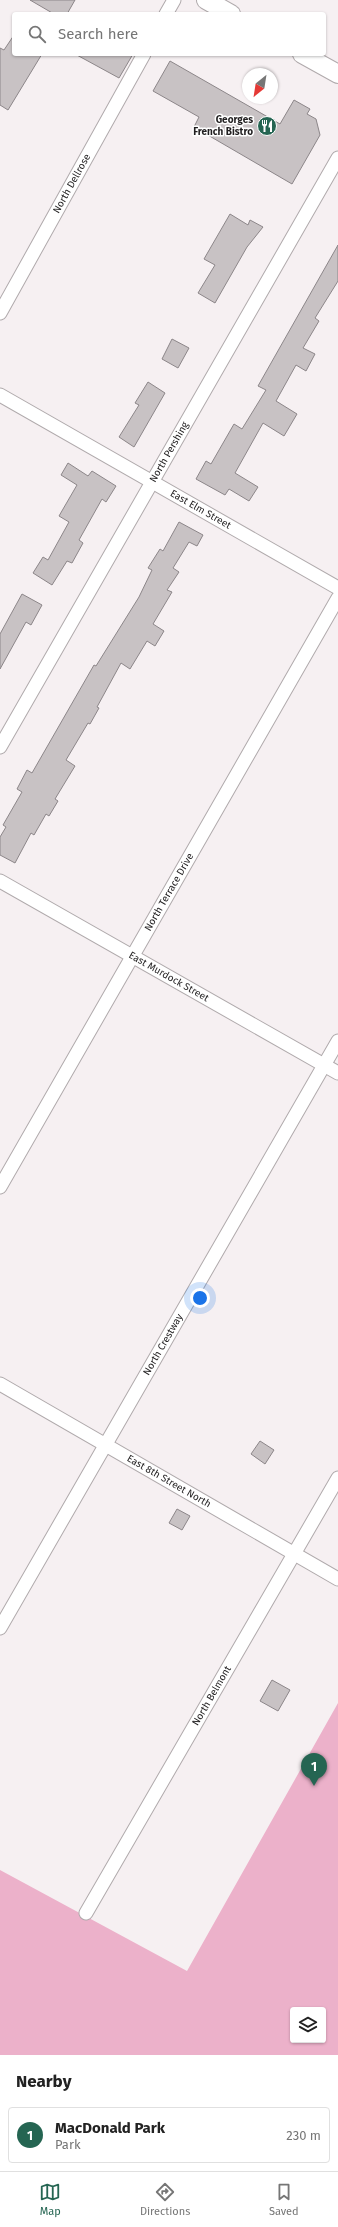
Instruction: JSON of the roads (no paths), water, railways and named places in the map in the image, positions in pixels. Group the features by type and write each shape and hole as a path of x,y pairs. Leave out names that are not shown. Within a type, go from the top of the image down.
{"main road":[{"path":"206,0 227,12"},
{"path":"306,56 338,74"}],"street":[{"path":"167,12 174,0"},
{"name":"North Dellrose","path":"0,313 143,56"},
{"name":"North Pershing","path":"0,747 338,158"},
{"name":"East Elm Street","path":"0,395 338,588"},
{"name":"North Terrace Drive","path":"0,1187 338,598"},
{"name":"East Murdock Street","path":"0,881 338,1073"},
{"name":"North Crestway","path":"0,1628 338,1041"},
{"name":"East 8th Street North","path":"0,1384 338,1579"},
{"name":"North Belmont","path":"86,1913 338,1478"}],"place":[{"name":"Georges French Bistro","path":"267,126"},
{"name":"MacDonald Park","path":"314,1786"}]}
